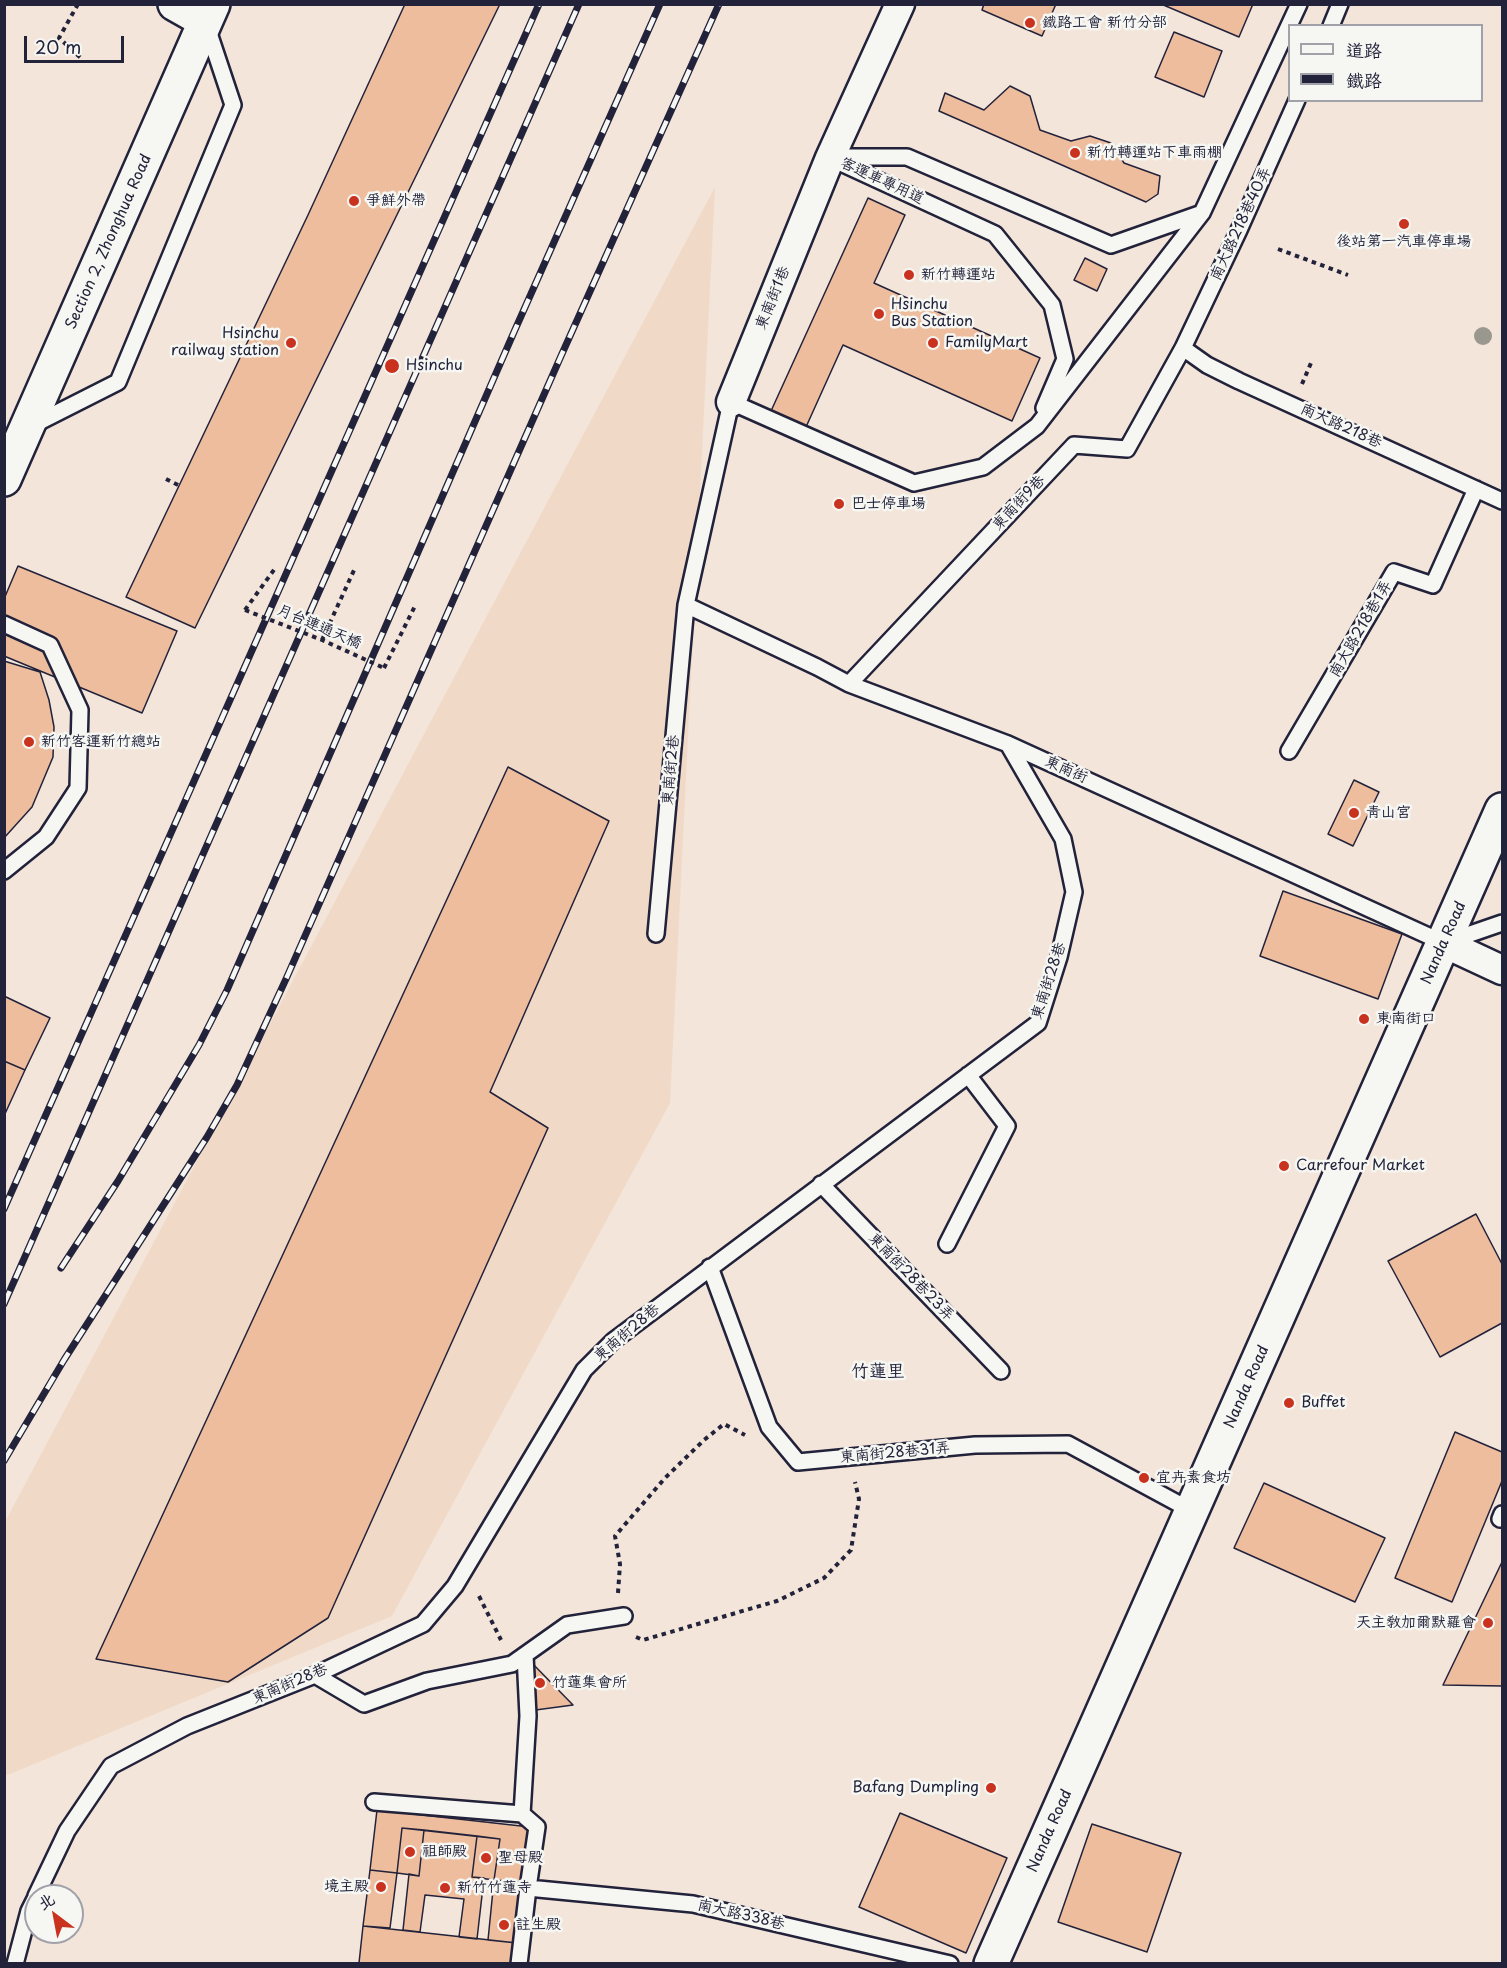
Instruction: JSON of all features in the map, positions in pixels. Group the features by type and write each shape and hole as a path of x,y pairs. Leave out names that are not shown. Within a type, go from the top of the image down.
{"main road":[{"path":"175,4 209,13"},
{"name":"Section 2, Zhonghua Road","path":"4,479 16,422 209,13"},
{"name":"Nanda Road","path":"991,1964 1503,810"}],"street":[{"name":"東南街1巷","path":"731,402 830,158 900,4"},
{"path":"1444,943 1503,970"}],"lane":[{"path":"1290,24 1299,4"},
{"path":"1331,24 1340,4"},
{"path":"16,422 118,382 233,105 209,13"},
{"path":"731,402 914,483 983,466 1037,426 1202,213 1288,28"},
{"name":"南大路218巷40弄","path":"1183,348 1296,102"},
{"name":"客運車專用道","path":"830,158 907,157 1112,245 1202,213"},
{"name":"客運車專用道","path":"830,158 995,234 1052,305 1065,359 1037,426"},
{"name":"南大路218巷","path":"1183,348 1207,365 1239,381 1503,501"},
{"name":"東南街9巷","path":"849,684 1074,445 1127,449 1183,348"},
{"name":"東南街1巷","path":"686,605 731,402"},
{"name":"南大路218巷1弄","path":"1289,751 1394,572 1433,585 1476,489"},
{"name":"東南街","path":"686,605 849,684 1008,744 1444,943"},
{"name":"東南街2巷","path":"656,934 686,605"},
{"path":"4,624 50,645 80,710 78,788 46,837 4,871"},
{"name":"東南街28巷","path":"42,1884 67,1831 111,1766 187,1726 315,1675 423,1624 454,1586 584,1370 613,1341 1038,1023 1059,957 1074,892 1063,838 1008,744"},
{"path":"1444,943 1503,923"},
{"path":"947,1244 1007,1126 968,1075"},
{"name":"東南街28巷23弄","path":"821,1184 1001,1371"},
{"path":"710,1267 769,1427 793,1457"},
{"name":"東南街28巷31弄","path":"793,1457 798,1462 975,1445 1068,1444 1192,1511"},
{"path":"315,1675 364,1704 427,1681 518,1659 567,1625 619,1617"},
{"path":"518,1659 528,1716 522,1814"},
{"path":"374,1802 522,1814 537,1827 519,1964"},
{"name":"南大路338巷","path":"528,1887 693,1904 950,1964"},
{"name":"東南街28巷","path":"15,1964 24,1930"}],"path":[{"path":"78,4 59,38 82,59"},
{"path":"1278,249 1348,275"},
{"path":"166,479 180,486"},
{"name":"月台連通天橋","path":"276,567 245,610 322,640 384,668 416,604"},
{"path":"322,640 355,568"},
{"path":"793,1457 766,1452 752,1439 724,1424 665,1478 615,1536 620,1564 619,1617 635,1636 643,1640 777,1601 824,1578 851,1550 859,1498 848,1457"},
{"path":"465,1568 518,1659"}],"shaded area":[{"path":"715,187 670,1103 392,1616 5,1776 5,1522"}],"building":[{"name":"Hsinchu railway station","path":"405,4 500,4 195,628 126,597 308,215"},
{"name":"鐵路工會 新竹分部","path":"984,4 1056,4 1042,36 982,10"},
{"path":"1161,4 1253,4 1239,37"},
{"path":"1174,32 1222,51 1204,97 1155,77"},
{"name":"新竹轉運站下車雨棚","path":"1010,86 1030,96 1040,130 1071,141 1090,136 1111,143 1124,163 1160,176 1158,194 1146,202 939,111 945,93 984,110"},
{"name":"Hsinchu Bus Station","path":"868,198 905,215 874,283 1040,358 1012,421 843,345 806,427 771,411"},
{"path":"1085,258 1107,269 1097,291 1074,280"},
{"path":"18,566 177,631 142,713 4,656 4,599"},
{"name":"新竹客運新竹總站","path":"4,661 40,672 49,700 54,727 53,757 32,807 4,838"},
{"path":"508,767 609,821 490,1092 548,1128 328,1618 228,1682 96,1659"},
{"name":"青山宮","path":"1354,780 1379,792 1353,846 1328,834"},
{"path":"1283,891 1402,934 1378,999 1260,956"},
{"path":"4,996 50,1018 25,1070 4,1061"},
{"path":"4,1061 25,1070 4,1116"},
{"path":"1476,1214 1502,1264 1502,1323 1440,1357 1388,1261"},
{"path":"1455,1432 1502,1452 1502,1481 1452,1602 1395,1578"},
{"path":"1264,1483 1385,1538 1355,1602 1234,1548"},
{"name":"天主教加爾默羅會","path":"1502,1562 1502,1686 1443,1685"},
{"name":"竹蓮集會所","path":"529,1660 573,1705 528,1711"},
{"path":"377,1810 530,1827 523,1882 494,1880 500,1839 402,1828 397,1873 370,1870"},
{"path":"900,1813 1007,1858 966,1953 859,1907"},
{"path":"1092,1824 1181,1853 1147,1952 1058,1922"},
{"name":"祖師殿","path":"402,1828 424,1830 419,1876 397,1873"},
{"path":"424,1830 477,1836 472,1877 484,1878 477,1939 459,1937 464,1899 425,1895 420,1932 403,1930 409,1874 419,1876"},
{"name":"聖母殿","path":"477,1836 500,1839 494,1880 472,1877"},
{"name":"境主殿","path":"370,1870 397,1873 390,1928 363,1926"},
{"name":"註生殿","path":"494,1880 523,1882 517,1943 488,1940"},
{"path":"363,1926 517,1943 514,1964 359,1963"}],"railway":[{"path":"4,1209 539,4"},
{"path":"4,1304 579,4"},
{"path":"61,1268 118,1181 199,1045 227,990 660,4"},
{"path":"4,1461 64,1360 207,1137 237,1085 719,4"}],"place":[{"name":"鐵路工會 新竹分部","path":"1030,23"},
{"name":"新竹轉運站下車雨棚","path":"1075,153"},
{"name":"爭鮮外帶","path":"354,201"},
{"name":"後站第一汽車停車場","path":"1404,224"},
{"name":"新竹轉運站","path":"909,275"},
{"name":"Hsinchu Bus Station","path":"879,314"},
{"name":"Hsinchu railway station","path":"291,343"},
{"name":"FamilyMart","path":"933,343"},
{"name":"Hsinchu","path":"392,366"},
{"name":"巴士停車場","path":"839,504"},
{"name":"新竹客運新竹總站","path":"29,742"},
{"name":"青山宮","path":"1354,813"},
{"name":"東南街口","path":"1364,1019"},
{"name":"Carrefour Market","path":"1284,1166"},
{"name":"Buffet","path":"1289,1403"},
{"name":"宜卉素食坊","path":"1144,1478"},
{"name":"天主教加爾默羅會","path":"1488,1623"},
{"name":"竹蓮集會所","path":"540,1683"},
{"name":"Bafang Dumpling","path":"991,1788"},
{"name":"祖師殿","path":"410,1852"},
{"name":"聖母殿","path":"486,1858"},
{"name":"境主殿","path":"381,1887"},
{"name":"新竹竹蓮寺","path":"445,1888"},
{"name":"註生殿","path":"504,1925"}],"district":[{"name":"竹蓮里","path":"878,1372"}]}
